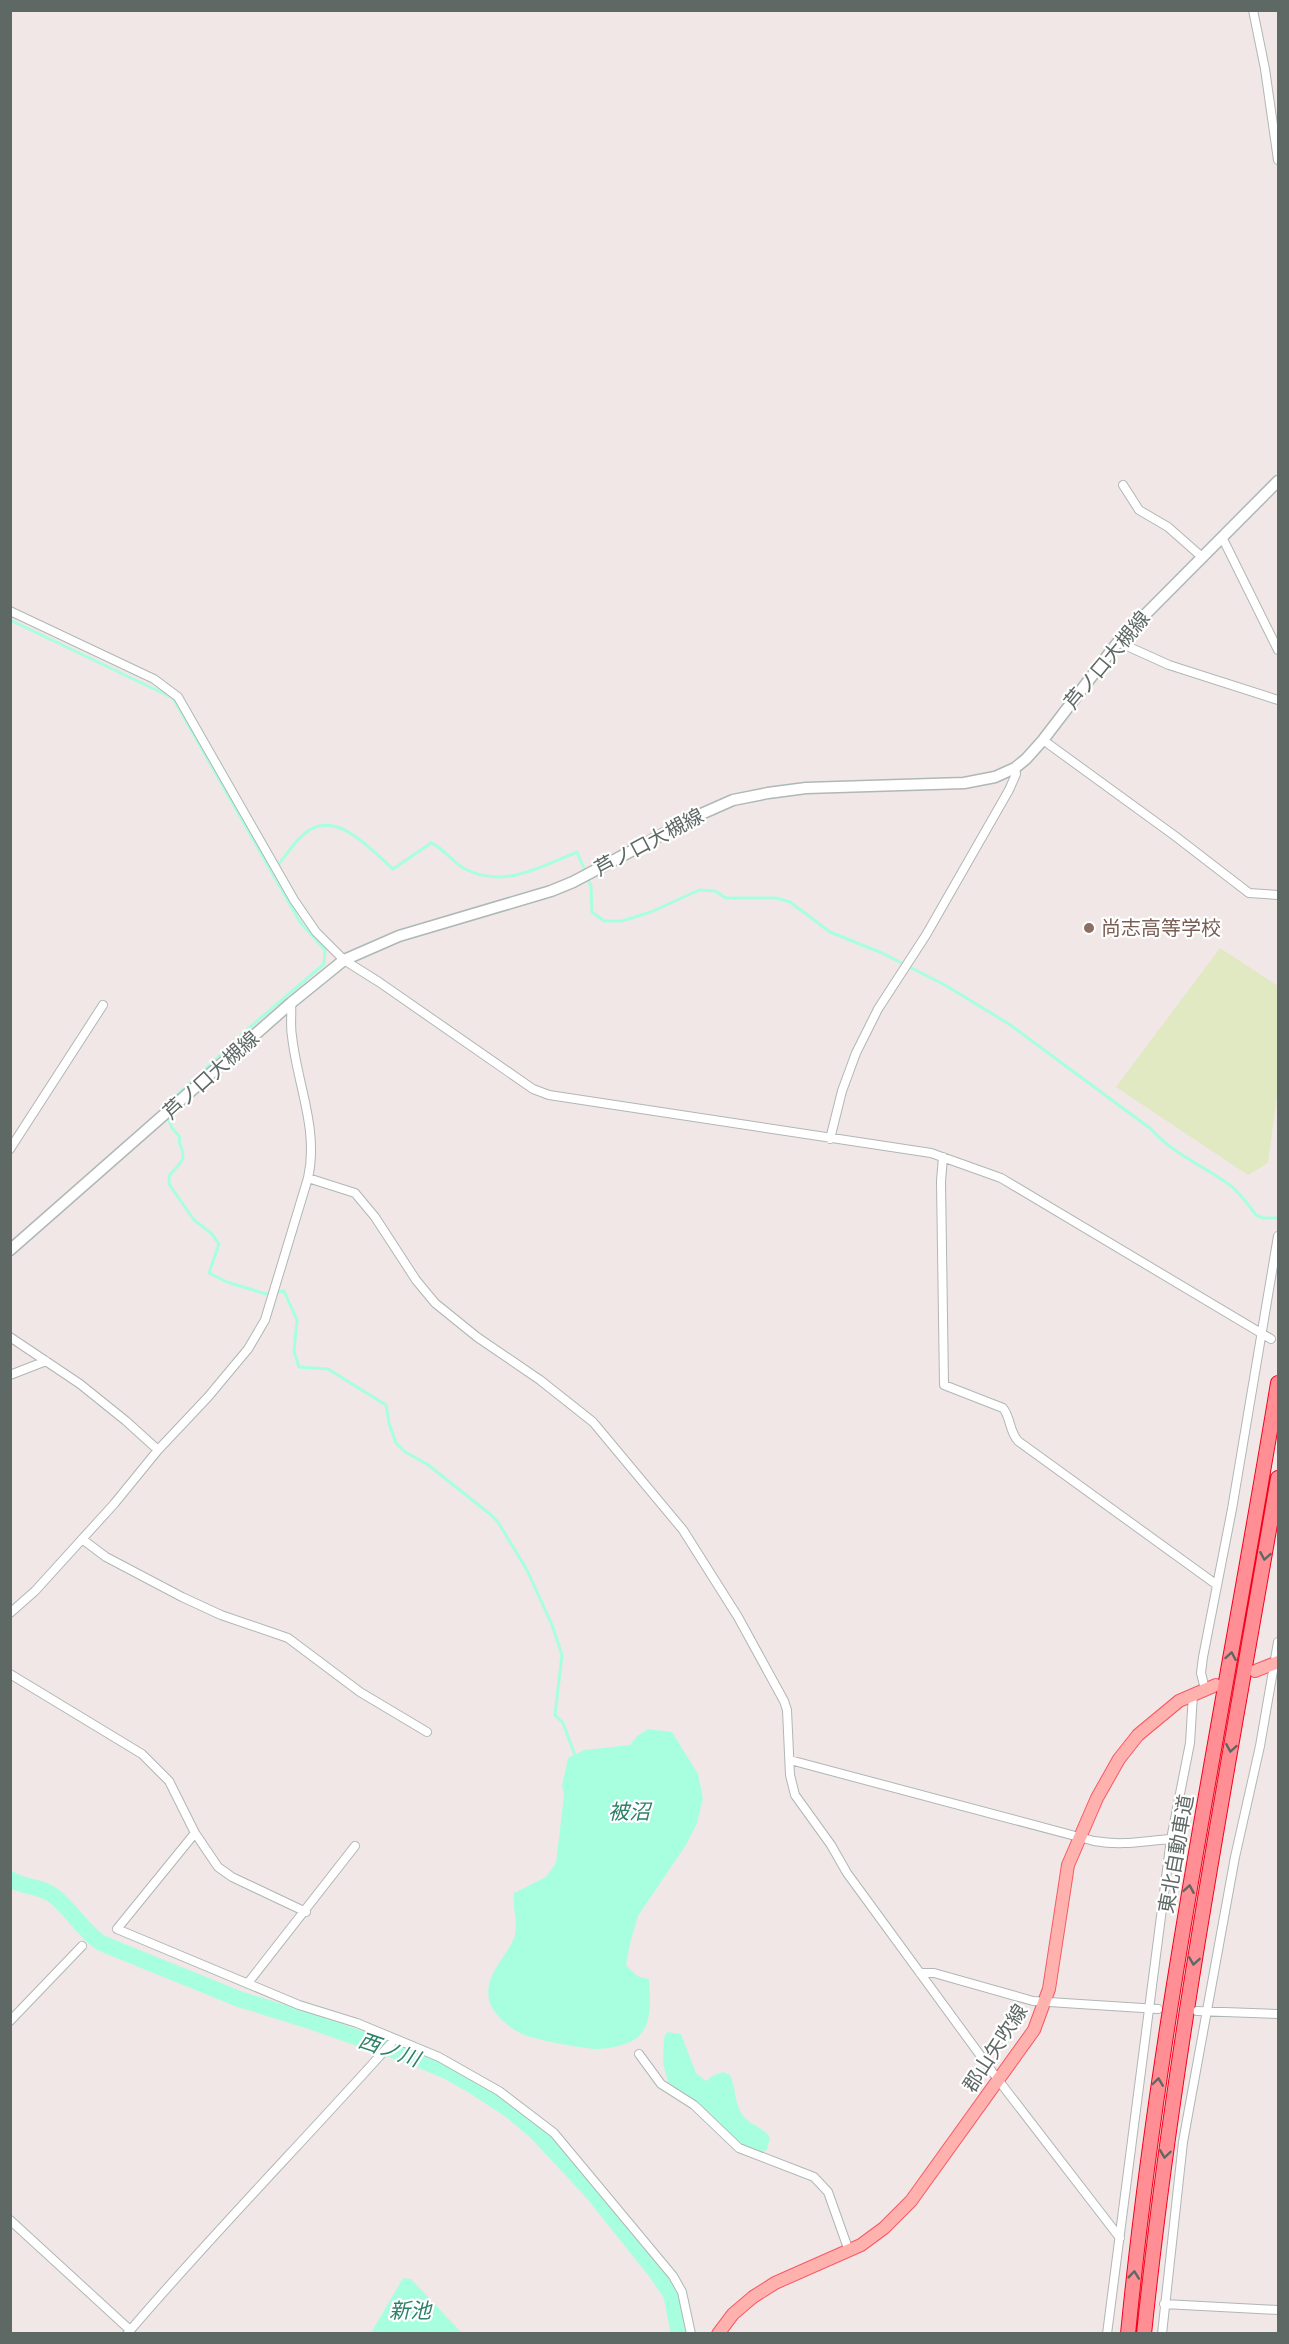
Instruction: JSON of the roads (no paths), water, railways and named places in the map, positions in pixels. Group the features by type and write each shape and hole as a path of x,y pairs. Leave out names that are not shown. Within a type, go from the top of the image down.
{"highway":[{"name":"東北自動車道","path":"1128,2334 1148,2161 1175,1973 1278,1383"},
{"name":"東北自動車道","path":"1144,2334 1159,2198 1184,2018 1278,1478"}],"main road":[{"name":"芦ノ口大槻線","path":"10,1250 291,1003 344,960 399,936 551,891 573,882 690,820 733,801 806,788 964,783 995,777 1015,768 1043,740 1118,642 1278,481"},
{"path":"1255,1671 1277,1663"},
{"name":"郡山矢吹線","path":"718,2334 733,2314 753,2297 775,2283 861,2245 884,2228 911,2201 1034,2030 1046,2002 1068,1865 1096,1798 1119,1759 1133,1741 1164,1712 1193,1694 1210,1687"}],"street":[{"path":"1253,10 1265,69 1278,160"},
{"path":"1123,485 1139,510 1168,527 1202,557"},
{"path":"1222,537 1278,650"},
{"path":"10,611 154,679 178,697 310,925 344,960 525,1084 549,1095 931,1153 943,1157 1001,1178 1271,1339"},
{"path":"1118,642 1169,665 1278,700"},
{"path":"1043,740 1249,892 1278,895"},
{"path":"830,1139 842,1091 868,1028 889,990 943,907 1009,790 1016,774 1015,768"},
{"path":"10,1613 35,1591 220,1383 248,1349 265,1320 308,1178 312,1154 311,1134 291,1034 291,1003"},
{"path":"10,1149 103,1005"},
{"path":"943,1157 941,1240 944,1385 1003,1408 1013,1436 1018,1441 1217,1585"},
{"path":"308,1178 355,1193 375,1217 416,1280 435,1303 477,1337 553,1389 593,1422 683,1530 738,1617 777,1686 787,1710 790,1775 795,1795 831,1845 847,1873 999,2081 1120,2238"},
{"path":"1210,1687 1201,1673 1203,1657 1278,1236"},
{"path":"10,1337 126,1421 158,1450"},
{"path":"10,1375 46,1361"},
{"path":"82,1539 106,1557 182,1597 221,1615 288,1638 360,1692 427,1732"},
{"path":"1162,2334 1183,2142 1235,1857 1277,1663 1278,1642"},
{"path":"10,1674 47,1695 149,1761 169,1781 195,1833 213,1860 225,1872 306,1912"},
{"path":"1107,2334 1171,1839 1190,1743 1193,1694"},
{"path":"790,1760 1079,1836 1094,1842 1142,1844 1171,1839"},
{"path":"195,1833 117,1929 299,2005 357,2023 440,2057 520,2105 554,2133 673,2276 682,2292 691,2334"},
{"path":"248,1983 306,1912 319,1891 355,1846"},
{"path":"10,2021 82,1946"},
{"path":"920,1973 930,1972 1033,2001 1158,2008"},
{"path":"1197,2011 1278,2014"},
{"path":"10,2220 128,2332 270,2172 394,2040"},
{"path":"639,2054 661,2084 694,2105 739,2148 814,2177 828,2192 849,2251"},
{"path":"1164,2304 1278,2310"}],"water":[{"name":"被沼","path":"648,1729 672,1732 698,1774 703,1798 697,1823 686,1845 638,1916 630,1943 626,1965 637,1976 649,1979 650,2009 647,2024 639,2036 630,2042 601,2049 557,2043 520,2033 493,2010 488,1991 492,1975 514,1938 516,1927 514,1893 546,1877 556,1863 564,1795 562,1786 568,1758 584,1750 630,1745 637,1736"},
{"path":"667,2032 681,2034 696,2073 706,2081 723,2072 730,2075 737,2102 744,2117 765,2131 770,2138 767,2149 761,2155 748,2151 722,2130 709,2113 668,2082 663,2064 664,2038"},
{"name":"新池","path":"403,2278 411,2279 462,2333 371,2333"}],"waterway":[{"path":"10,620 173,698 300,922 325,950 324,964 243,1033 164,1107 165,1109"},
{"path":"277,866 304,834 316,827 328,825 352,834 393,869 431,843 460,866 479,875 493,877 522,874 577,852 585,871"},
{"path":"587,878 591,886 592,912 604,921 622,921 651,912 699,890 715,891 726,898 776,898 790,902 830,932 882,953 945,985 1009,1024 1151,1129 1176,1151 1229,1184 1242,1196 1256,1215 1263,1218 1276,1218"},
{"path":"167,1115 172,1128 180,1137 179,1142 183,1154 182,1161 169,1176 169,1184 194,1220 211,1233 219,1244 209,1273 227,1282 266,1294 284,1291 297,1320 294,1351 299,1367 328,1369 386,1405 396,1443 405,1452 427,1464 498,1522 527,1570 552,1625 562,1655 555,1715 563,1723 576,1758"},
{"name":"西ノ川","path":"10,1879 44,1890 54,1896 101,1943 239,1999 418,2059 447,2071 510,2110 537,2133 592,2192 655,2271 671,2294 679,2334"}],"place":[{"name":"尚志高等学校","path":"1089,928"}]}
